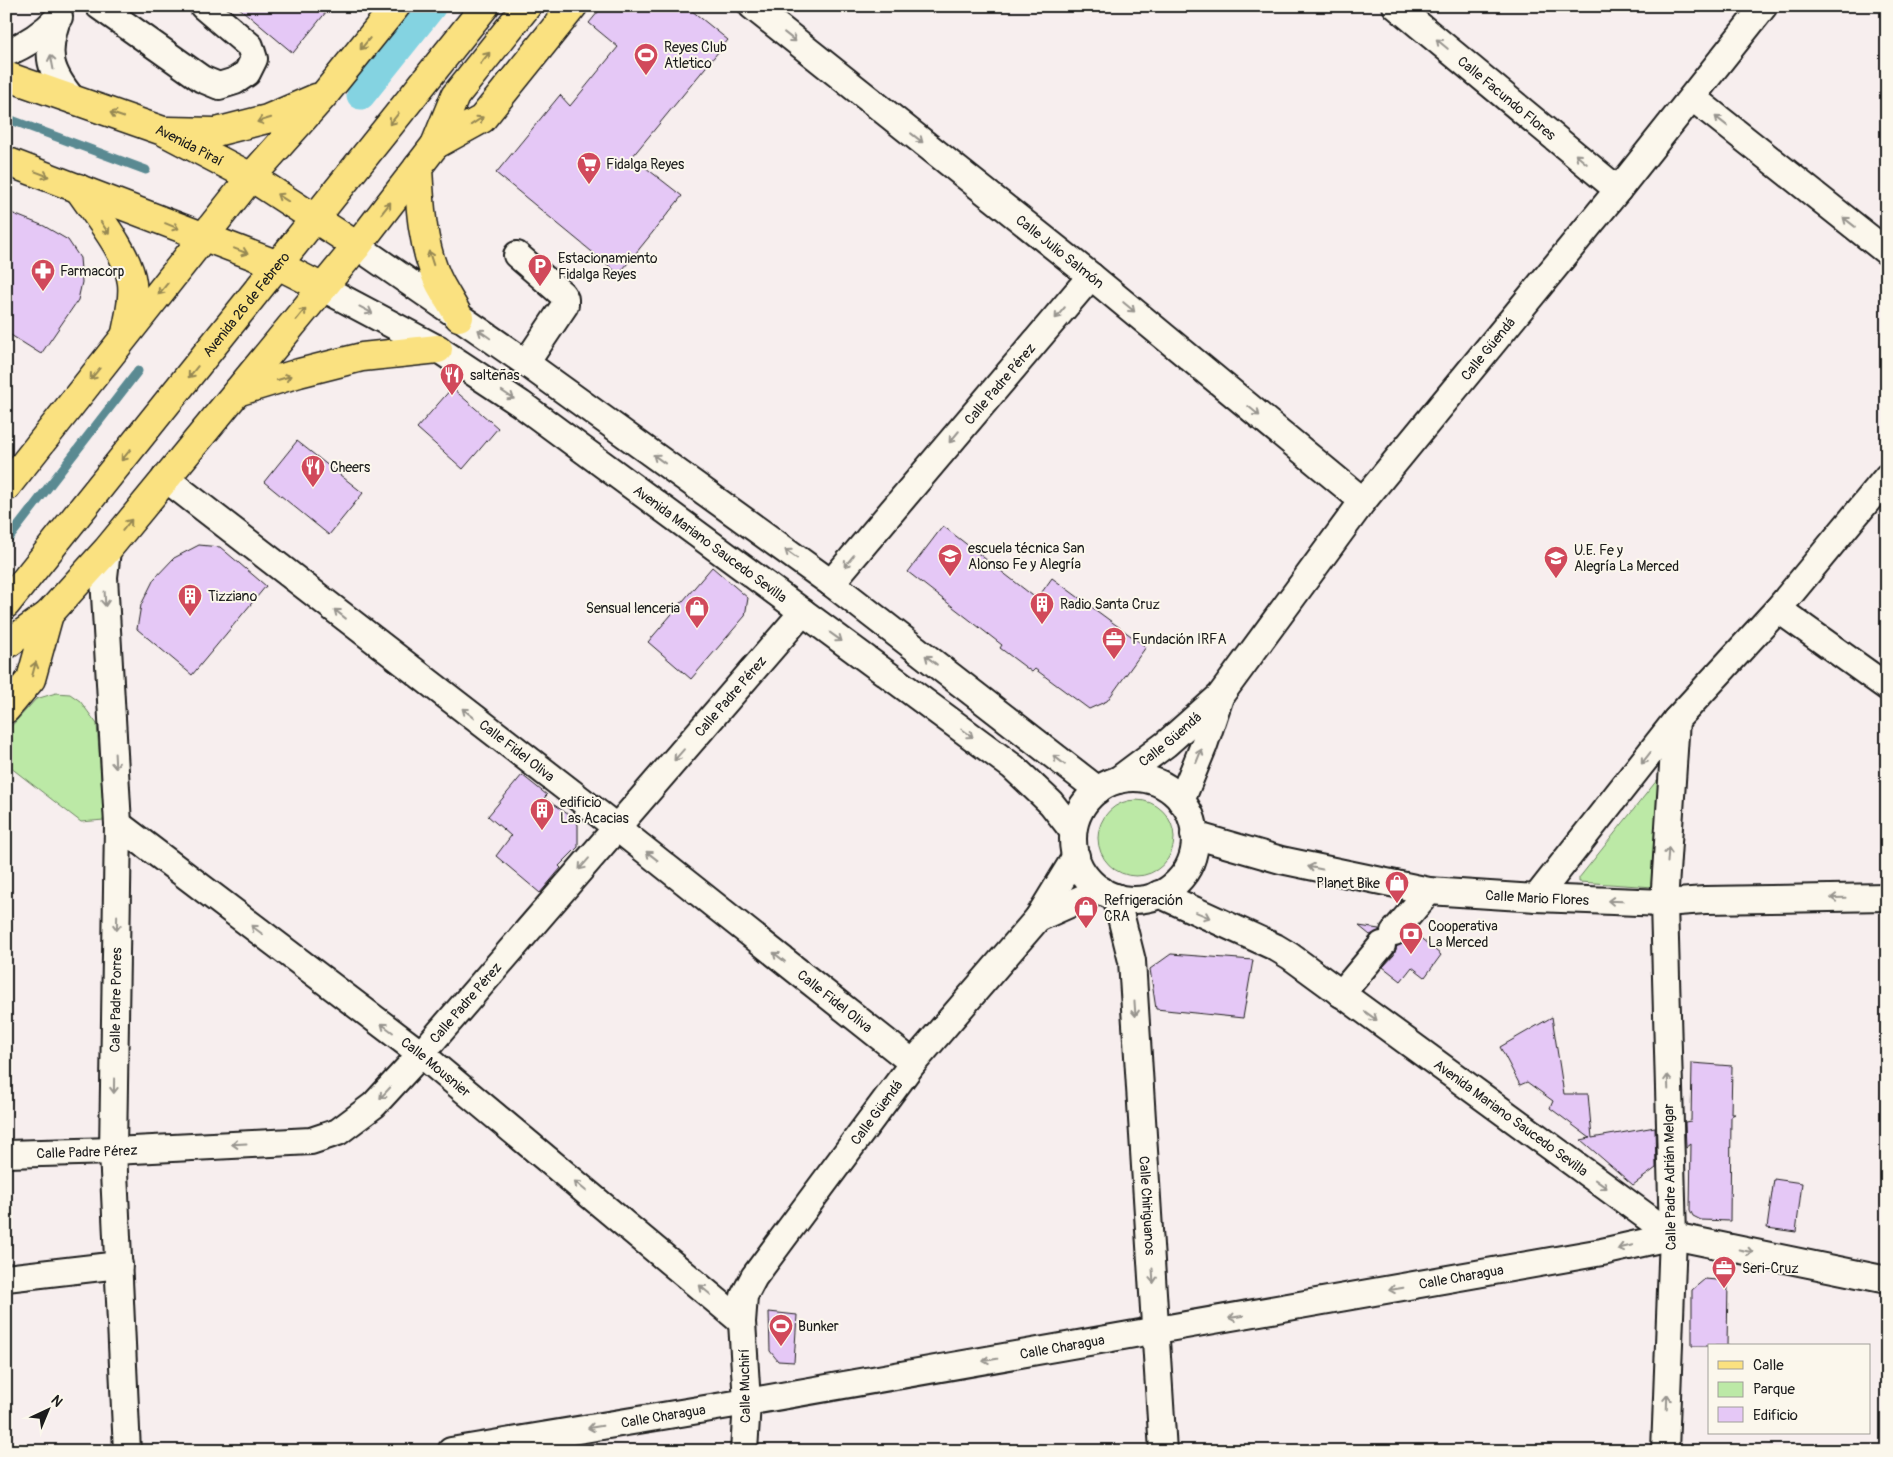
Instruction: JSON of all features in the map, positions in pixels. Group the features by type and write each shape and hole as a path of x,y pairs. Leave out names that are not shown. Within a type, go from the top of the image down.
{"main road":[{"path":"6,487 251,177 325,94 396,6"},
{"name":"Avenida 26 de Febrero","path":"6,604 485,6"},
{"path":"6,645 49,614 106,550 323,288 435,145 455,96 527,6"},
{"path":"435,145 482,118 574,6"},
{"name":"Avenida Piraí","path":"6,76 163,131 251,177 357,246"},
{"path":"163,131 216,132 267,120 325,94"},
{"path":"6,161 181,230 278,265 323,288"},
{"path":"418,168 420,210 427,246 439,282 459,317"},
{"path":"78,188 126,263 132,281 132,300 126,336"},
{"path":"237,392 299,373 362,357 438,348"},
{"path":"6,708 31,679 49,614"}],"street":[{"path":"99,6 202,79 219,86 235,82 247,73 254,59 250,46 203,6"},
{"name":"Calle Julio Salmón","path":"752,6 1091,276 1363,501"},
{"name":"Calle Facundo Flores","path":"1396,6 1618,190"},
{"name":"Calle Güendá","path":"1108,785 1166,744 1220,696 1363,501 1693,98 1764,6"},
{"path":"6,53 39,36 62,12"},
{"path":"62,12 50,39 51,62 59,83 73,100"},
{"path":"1693,98 1887,252"},
{"path":"357,246 526,364 1108,785"},
{"path":"517,254 562,294 565,299 565,305 526,364"},
{"name":"Calle Padre Pérez","path":"830,583 1091,276"},
{"name":"Avenida Mariano Saucedo Sevilla","path":"323,288 438,348 521,404 1013,767 1051,803 1074,844"},
{"path":"1536,898 1676,720 1778,609 1887,477"},
{"name":"Calle Fidel Oliva","path":"165,478 616,828 913,1064"},
{"name":"Calle Padre Porres","path":"106,550 104,577 118,824 114,1151 127,1451"},
{"path":"1778,609 1887,687"},
{"name":"Calle Padre Pérez","path":"6,1154 114,1151 311,1141 338,1132 374,1105 421,1054 803,612"},
{"name":"Calle Güendá","path":"1181,801 1204,745 1220,696"},
{"name":"Calle Padre Adrián Melgar","path":"1665,1451 1672,1236 1664,903 1676,720"},
{"path":"1135,778 1153,781 1169,789 1181,801 1191,817 1194,846 1188,866 1176,883 1129,895 1088,878 1074,844 1079,812 1090,796 1108,785 1135,778"},
{"name":"Calle Mousnier","path":"118,824 421,1054 742,1322"},
{"name":"Calle Mario Flores","path":"1194,835 1281,860 1429,891 1536,898 1664,903 1705,900 1887,897"},
{"name":"Calle Güendá","path":"742,1322 744,1296 754,1277 913,1064 1038,918 1074,844"},
{"path":"1341,994 1429,891"},
{"name":"Calle Güendá","path":"1038,918 1129,895"},
{"name":"Avenida Mariano Saucedo Sevilla","path":"1129,895 1275,947 1290,956 1672,1236 1887,1280"},
{"name":"Calle Chiriguanos","path":"1129,895 1163,1451"},
{"name":"Calle Charagua","path":"451,1451 1156,1331 1602,1252 1672,1236"},
{"path":"6,1278 119,1265"},
{"name":"Calle Muchirí","path":"742,1322 747,1402 744,1451"}],"green space":[{"path":"56,693 70,694 80,701 97,724 104,820 81,822 6,764 6,732 36,699"},
{"path":"1658,779 1662,779 1654,887 1579,882 1579,878"},
{"path":"1136,800 1150,803 1163,811 1171,824 1174,838 1171,852 1163,865 1150,873 1136,876 1122,873 1109,865 1101,852 1098,838 1101,824 1109,811 1122,803"}],"building":[{"path":"237,6 331,6 293,53"},
{"path":"603,6 686,6 728,40 632,157 682,196 619,274 496,173 560,95 570,106 618,47 589,23"},
{"name":"Farmacorp","path":"6,211 44,226 68,240 80,258 82,282 78,300 41,354 6,332"},
{"path":"452,388 498,428 463,469 417,428"},
{"name":"Cheers","path":"297,441 363,493 329,535 264,482"},
{"path":"943,526 1037,599 1052,578 1146,647 1107,701 1089,709 1035,669 1032,672 1000,648 1002,645 908,572"},
{"name":"Tizziano","path":"199,545 220,547 266,586 192,675 137,629 141,605 154,579 174,558"},
{"name":"Sensual lenceria","path":"712,567 748,598 745,616 691,679 648,642"},
{"name":"edificio Las Acacias","path":"522,775 547,795 544,798 575,819 578,825 578,847 559,866 561,868 540,893 496,856 511,836 488,816"},
{"path":"1359,926 1379,929 1379,931 1370,935"},
{"name":"Cooperativa La Merced","path":"1412,935 1417,935 1441,955 1425,977 1412,967 1401,981 1383,967 1394,955 1397,946 1405,942"},
{"path":"1171,954 1253,960 1243,1018 1156,1009 1150,969"},
{"path":"1552,1017 1564,1094 1588,1094 1592,1138 1655,1127 1656,1168 1633,1185 1581,1140 1590,1138 1550,1108 1553,1101 1527,1082 1520,1085 1500,1047"},
{"path":"1692,1063 1732,1066 1731,1114 1735,1114 1731,1116 1730,1221 1701,1220 1693,1216 1690,1210 1691,1144 1686,1148 1685,1122 1691,1121"},
{"path":"1774,1179 1802,1183 1796,1232 1767,1228"},
{"path":"1705,1279 1728,1281 1727,1344 1692,1346 1692,1290"},
{"path":"769,1312 797,1315 794,1362 778,1361 770,1351"}],"waterway":[{"path":"361,95 432,6"},
{"path":"6,118 146,170"},
{"path":"6,542 138,371"}],"place":[{"name":"Reyes Club Atletico","path":"646,76"},
{"name":"Fidalga Reyes","path":"589,185"},
{"name":"Estacionamiento Fidalga Reyes","path":"540,287"},
{"name":"Farmacorp","path":"43,292"},
{"name":"salteñas","path":"452,396"},
{"name":"Cheers","path":"313,488"},
{"name":"escuela técnica San Alonso Fe y Alegría","path":"950,577"},
{"name":"U.E. Fe y Alegría La Merced","path":"1556,579"},
{"name":"Tizziano","path":"190,617"},
{"name":"Radio Santa Cruz","path":"1042,625"},
{"name":"Sensual lenceria","path":"697,629"},
{"name":"Fundación IRFA","path":"1114,660"},
{"name":"edificio Las Acacias","path":"542,831"},
{"name":"Planet Bike","path":"1397,904"},
{"name":"Refrigeración CRA","path":"1086,929"},
{"name":"Cooperativa La Merced","path":"1411,955"},
{"name":"Seri-Cruz","path":"1724,1289"},
{"name":"Bunker","path":"781,1347"}]}
